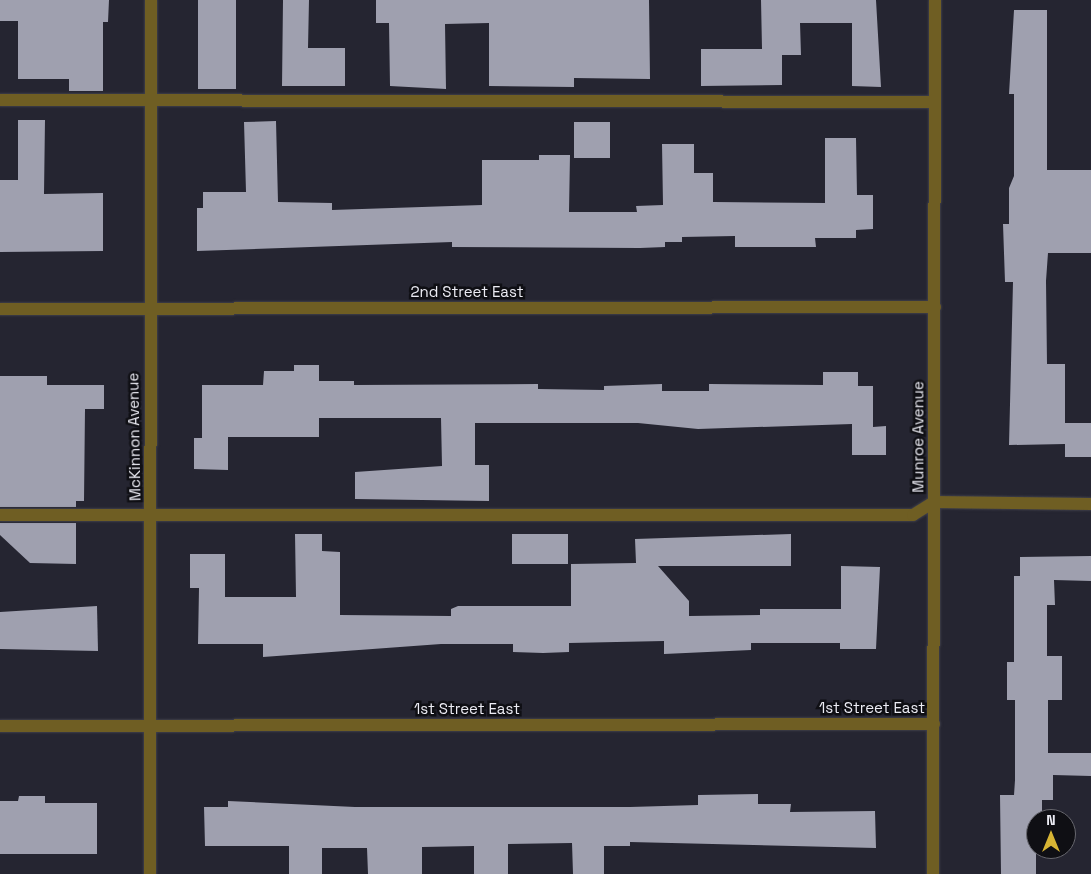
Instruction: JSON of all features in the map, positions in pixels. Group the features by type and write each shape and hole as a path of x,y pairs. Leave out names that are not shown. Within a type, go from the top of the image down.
{"street":[{"name":"McKinnon Avenue","path":"150,874 151,515 148,309 151,0"},
{"name":"Munroe Avenue","path":"933,874 935,0"},
{"path":"0,100 934,102"},
{"name":"2nd Street East","path":"0,309 935,307"},
{"path":"0,515 913,516 934,502 1091,504"},
{"name":"1st Street East","path":"0,726 934,724"}],"building":[{"path":"0,0 109,0 108,22 103,22 103,91 69,91 69,79 18,79 18,21 0,21"},
{"path":"198,0 236,0 236,89 198,89"},
{"path":"283,0 309,0 308,48 345,48 345,86 282,86"},
{"path":"376,0 649,0 650,79 574,78 574,87 489,86 489,23 445,24 446,89 390,86 389,23 376,23"},
{"path":"761,0 876,0 881,87 852,86 852,23 800,23 801,55 782,55 782,85 701,86 701,49 762,49"},
{"path":"1014,10 1047,10 1047,170 1091,170 1091,253 1048,253 1046,281 1047,364 1065,364 1065,423 1091,423 1091,457 1065,457 1065,444 1009,445 1013,282 1005,282 1003,224 1009,224 1009,188 1014,176 1014,94 1009,94"},
{"path":"18,120 45,120 44,194 103,193 103,251 0,252 0,180 18,180"},
{"path":"276,121 278,202 332,203 332,210 482,205 482,160 539,160 539,155 570,155 569,212 637,212 636,206 663,205 662,144 694,144 694,173 713,173 713,202 825,203 825,138 856,138 857,195 873,195 873,229 856,230 856,238 815,238 816,247 735,247 735,236 682,237 682,242 665,242 665,247 640,248 452,247 452,242 197,251 197,208 203,208 203,192 246,192 244,122"},
{"path":"574,122 610,122 610,158 574,158"},
{"path":"294,365 319,365 319,381 354,381 354,385 538,384 538,389 604,390 604,386 662,384 662,391 709,391 709,384 823,385 823,372 858,372 858,386 873,386 873,427 886,426 886,455 852,455 852,424 698,429 638,423 475,423 475,465 489,465 489,501 355,499 355,472 442,466 441,418 319,418 319,437 228,437 228,470 194,469 194,438 202,438 202,385 263,385 264,371 294,371"},
{"path":"0,376 47,376 47,385 104,385 104,409 85,409 84,501 76,501 76,507 0,507"},
{"path":"0,523 76,523 76,564 30,563 0,535"},
{"path":"295,534 322,534 322,551 340,552 340,615 451,616 451,609 458,606 571,606 571,564 636,563 635,539 791,534 791,566 658,566 689,601 689,616 760,615 760,609 841,609 841,566 880,567 876,649 840,649 840,643 751,643 751,650 664,654 664,641 569,643 569,652 513,652 513,644 441,644 263,657 263,644 198,644 199,588 190,588 190,554 225,554 225,597 296,597"},
{"path":"512,534 568,534 568,564 512,564"},
{"path":"1091,556 1091,581 1054,580 1055,605 1047,605 1047,656 1062,656 1062,700 1048,700 1048,753 1091,753 1091,776 1053,775 1053,800 1042,800 1042,809 1026,809 1026,859 1036,859 1036,874 1001,874 1000,795 1014,795 1015,780 1015,700 1007,700 1007,662 1014,662 1014,576 1020,576 1020,557"},
{"path":"97,606 98,651 0,649 0,612"},
{"path":"758,794 758,804 791,804 790,812 875,811 876,848 630,842 630,846 604,846 604,874 573,874 572,843 508,844 508,874 474,874 474,846 422,847 422,874 368,874 367,848 322,848 322,874 289,874 289,846 205,846 204,807 228,807 228,801 355,807 630,807 698,805 698,795"},
{"path":"19,796 45,796 45,803 97,803 97,854 0,854 0,801 18,801"}]}
